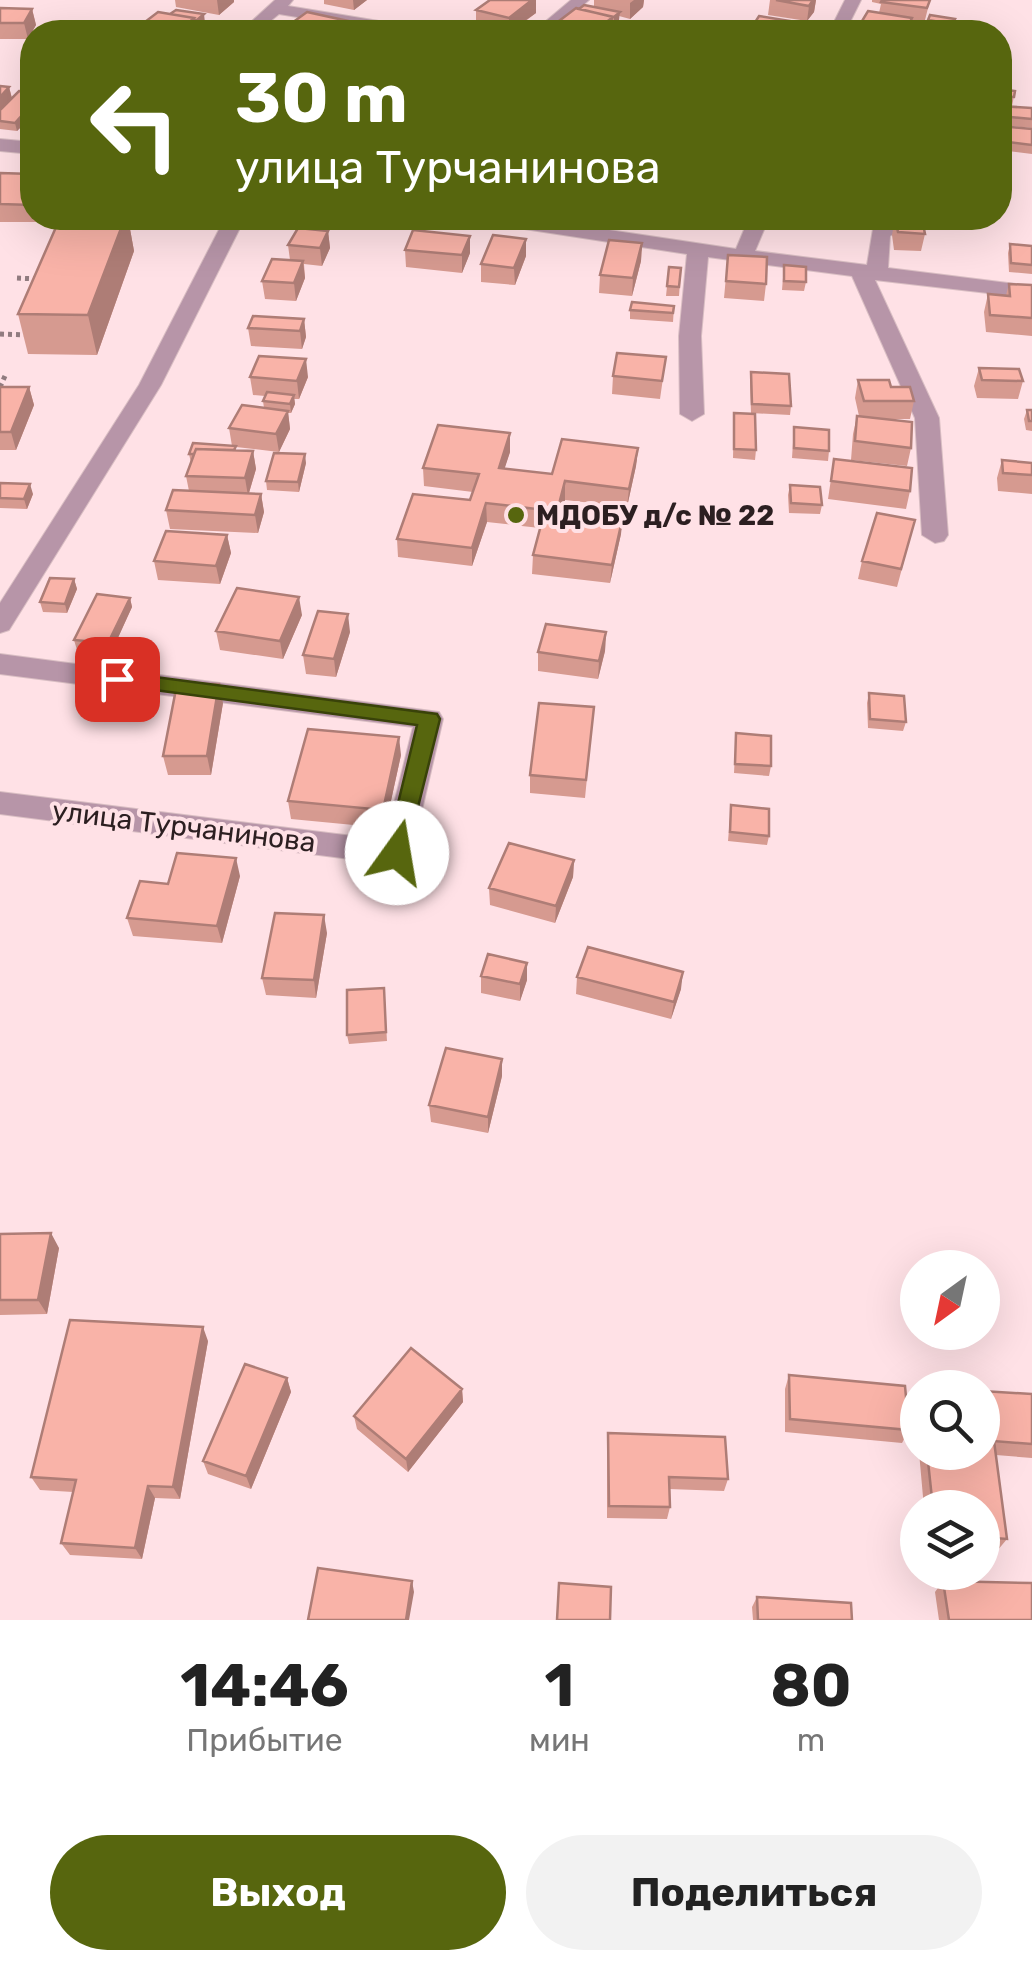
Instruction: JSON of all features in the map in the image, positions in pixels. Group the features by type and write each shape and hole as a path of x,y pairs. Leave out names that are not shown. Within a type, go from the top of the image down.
{"street":[{"path":"556,20 582,0"},
{"path":"280,4 357,20"},
{"path":"0,624 150,385 229,230"},
{"path":"569,230 1032,292"},
{"path":"743,256 754,230"},
{"path":"886,230 880,233 869,273 927,418 935,535"},
{"path":"692,414 690,336 698,250"},
{"name":"улица Турчанинова","path":"0,664 429,719 397,853 0,803"}],"path":[{"path":"17,278 45,279"},
{"path":"0,334 36,335"},
{"path":"0,386 5,376"}],"building":[{"path":"490,0 532,0 509,18 476,10"},
{"path":"776,0 813,0 809,6"},
{"path":"882,0 930,0 927,8"},
{"path":"584,5 620,12 614,17 579,9"},
{"path":"0,8 32,9 20,23 0,23"},
{"path":"576,8 613,17 609,20 560,20"},
{"path":"176,10 204,14 193,20 170,14"},
{"path":"868,11 912,18 911,20 863,20"},
{"path":"158,12 194,18 192,20 148,20"},
{"path":"307,12 343,20 296,20"},
{"path":"930,15 955,19 954,20 928,20"},
{"path":"20,91 20,117 15,123 0,121 0,110"},
{"path":"1012,107 1032,108 1032,119 1012,117"},
{"path":"1012,127 1032,129 1032,145 1012,142"},
{"path":"0,173 20,174 20,205 0,204"},
{"path":"55,230 120,230 88,315 18,314"},
{"path":"297,230 328,231 320,248 288,245"},
{"path":"413,230 470,236 462,255 405,250"},
{"path":"924,230 925,234 898,232"},
{"path":"493,235 526,239 514,268 481,264"},
{"path":"609,240 642,243 633,278 600,275"},
{"path":"1010,244 1032,246 1032,265 1011,263"},
{"path":"728,255 767,257 766,284 726,281"},
{"path":"272,259 303,261 294,283 262,281"},
{"path":"784,265 806,267 806,282 784,281"},
{"path":"669,267 681,268 679,287 667,286"},
{"path":"1009,284 1032,285 1032,318 990,315 988,294 1010,296"},
{"path":"632,302 674,306 673,313 630,310"},
{"path":"253,316 304,319 300,331 248,328"},
{"path":"617,353 666,357 662,381 613,376"},
{"path":"259,356 306,359 297,381 250,377"},
{"path":"979,368 1019,369 1023,381 982,380"},
{"path":"751,372 789,374 791,406 752,404"},
{"path":"858,380 889,380 891,387 910,387 914,401 864,401"},
{"path":"0,387 29,387 11,432 0,432"},
{"path":"267,392 294,395 290,404 263,401"},
{"path":"242,405 288,411 276,434 229,428"},
{"path":"734,413 755,414 756,450 734,449"},
{"path":"857,416 912,422 911,448 855,441"},
{"path":"438,425 510,433 499,468 552,474 562,439 638,448 629,489 565,481 558,508 623,516 612,565 533,555 545,510 486,503 472,548 397,539 413,494 470,500 479,474 423,468"},
{"path":"794,427 829,430 829,451 794,448"},
{"path":"193,443 236,446 234,450 196,449 189,454"},
{"path":"196,449 253,451 245,478 186,476"},
{"path":"274,453 305,454 298,482 266,481"},
{"path":"834,459 912,468 910,491 831,481"},
{"path":"1002,460 1032,463 1032,475 1003,473"},
{"path":"0,483 30,484 24,499 0,498"},
{"path":"790,485 820,487 822,505 791,503"},
{"path":"173,490 261,494 255,515 166,510"},
{"path":"877,513 915,520 901,569 862,561"},
{"path":"166,531 227,535 216,566 154,561"},
{"path":"50,578 74,579 65,604 40,602"},
{"path":"237,588 299,597 280,641 216,631"},
{"path":"97,594 130,598 108,643 74,640"},
{"path":"318,611 348,614 334,659 303,655"},
{"path":"546,624 606,632 599,661 538,652"},
{"path":"177,684 219,684 207,756 163,756"},
{"path":"869,693 904,696 906,722 870,719"},
{"path":"539,703 594,707 586,780 530,775"},
{"path":"308,729 399,737 383,810 288,801"},
{"path":"736,733 771,736 771,766 735,764"},
{"path":"731,805 769,809 769,836 730,832"},
{"path":"509,843 574,860 556,906 489,888"},
{"path":"177,853 236,858 217,926 127,918 140,881 168,884"},
{"path":"275,913 324,915 314,980 262,978"},
{"path":"588,947 683,972 674,1002 577,977"},
{"path":"488,954 527,963 520,984 481,976"},
{"path":"384,988 386,1032 347,1035 347,990"},
{"path":"446,1048 502,1059 488,1117 429,1105"},
{"path":"51,1233 38,1300 0,1300 0,1234"},
{"path":"70,1320 203,1327 173,1487 148,1486 135,1548 61,1543 76,1480 31,1477"},
{"path":"411,1348 462,1389 406,1459 354,1416"},
{"path":"245,1364 287,1378 246,1476 203,1461"},
{"path":"789,1375 900,1386 900,1429 790,1419"},
{"path":"1000,1392 1032,1394 1032,1444 1000,1441"},
{"path":"608,1433 725,1437 728,1479 669,1477 670,1507 609,1506"},
{"path":"929,1470 998,1470 1007,1539 1000,1538 1000,1490 931,1490"},
{"path":"318,1568 412,1581 406,1620 308,1620"},
{"path":"1000,1582 1032,1583 1032,1620 949,1620 944,1590 1000,1590"},
{"path":"559,1583 611,1587 610,1620 557,1620"},
{"path":"757,1597 851,1603 852,1620 758,1620"}],"place":[{"name":"МДОБУ д/с № 22","path":"516,515"}],"route":[{"path":"117,679 429,719 397,853"}]}
